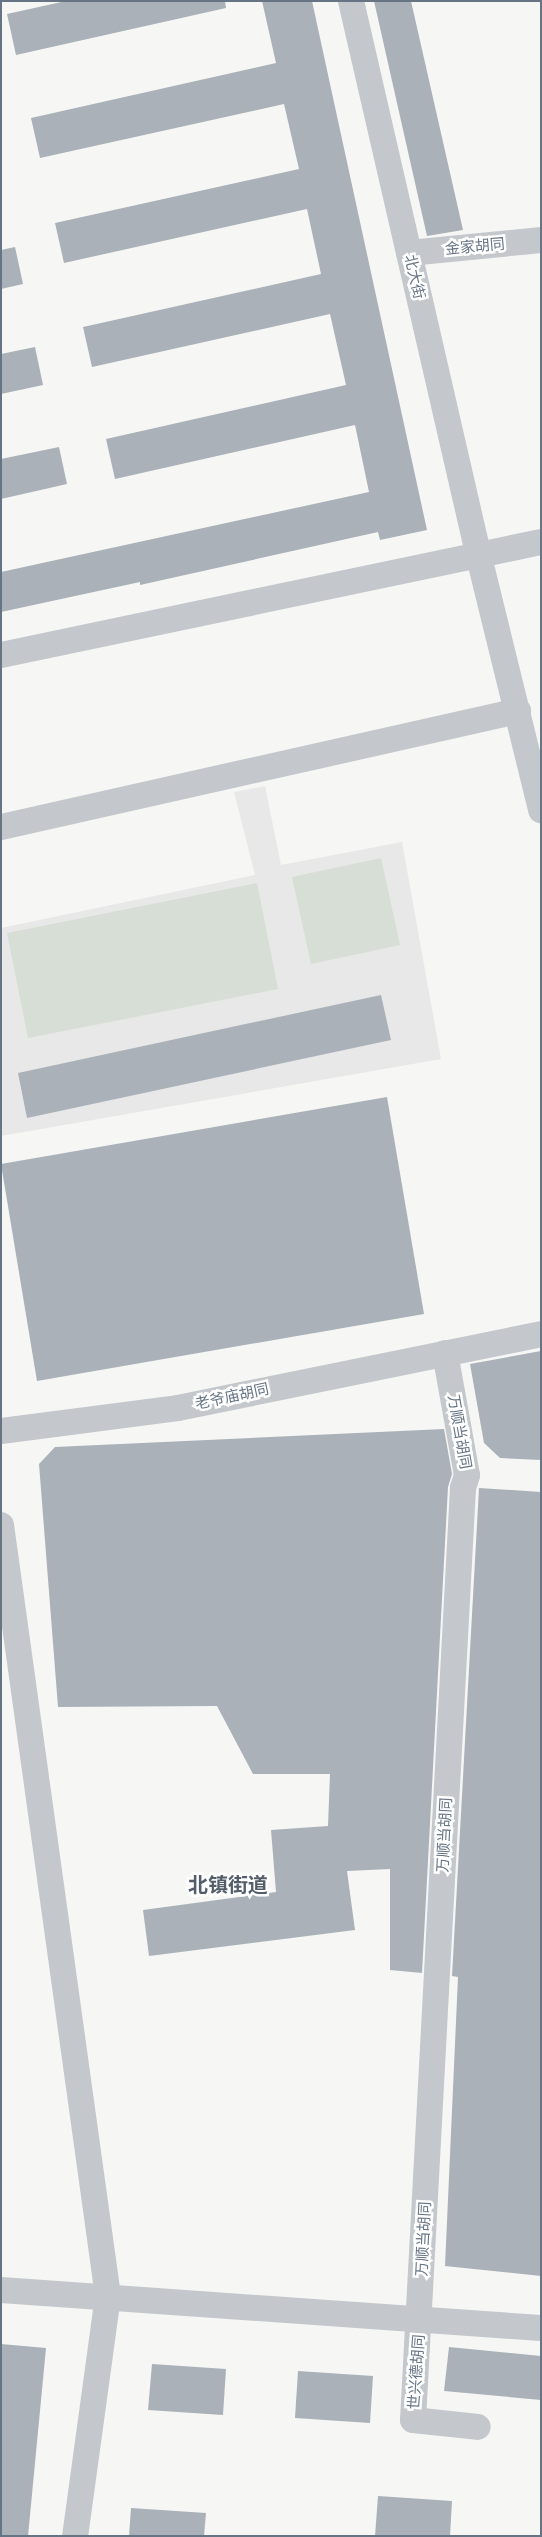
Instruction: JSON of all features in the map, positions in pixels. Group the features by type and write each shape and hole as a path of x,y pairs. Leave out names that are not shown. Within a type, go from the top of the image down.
{"street":[{"name":"北大街","path":"351,1 478,554 541,810"},
{"name":"金家胡同","path":"409,253 541,240"},
{"path":"1,655 541,542"},
{"path":"1,827 518,711"},
{"name":"老爷庙胡同","path":"1,1432 178,1408 541,1334"},
{"name":"万顺当胡同","path":"420,2319 463,1488 467,1475 453,1352"},
{"path":"1,1526 108,2296 76,2536"},
{"path":"1,2290 108,2296 541,2328"},
{"name":"世兴德胡同","path":"420,2319 414,2420 478,2428"}],"shaded area":[{"path":"265,786 281,865 402,842 441,1059 1,1136 1,928 255,875 234,792"},
{"path":"381,858 400,945 311,964 292,877"},
{"path":"257,883 278,989 28,1038 7,933"}],"building":[{"path":"66,1 225,1 226,8 16,55 7,14"},
{"path":"262,1 312,1 427,530 380,540 378,532 140,585 140,582 1,612 1,572 369,492 355,425 115,479 106,439 346,385 330,314 92,367 83,327 321,274 307,209 64,263 55,223 299,169 284,104 40,158 31,118 276,63"},
{"path":"374,1 411,1 463,230 427,236"},
{"path":"15,247 23,284 1,289 1,250"},
{"path":"35,347 43,385 1,394 1,354"},
{"path":"59,447 67,484 1,499 1,459"},
{"path":"381,995 391,1040 27,1118 18,1073"},
{"path":"387,1097 424,1314 37,1381 1,1164"},
{"path":"541,1351 541,1460 500,1458 484,1443 470,1364"},
{"path":"444,1429 452,1474 448,1487 422,1973 390,1970 390,1869 347,1871 355,1930 149,1956 143,1910 276,1892 271,1830 328,1826 330,1774 253,1774 217,1706 58,1707 39,1464 55,1447"},
{"path":"479,1488 541,1492 541,2276 445,2266 458,1977 452,1976"},
{"path":"1,2344 46,2348 28,2536 1,2536"},
{"path":"449,2347 541,2356 541,2400 444,2391"},
{"path":"152,2364 226,2369 223,2415 148,2410"},
{"path":"298,2371 373,2376 370,2423 295,2418"},
{"path":"378,2496 452,2501 450,2536 375,2536"},
{"path":"131,2508 206,2513 204,2536 129,2536"}],"district":[{"name":"北镇街道","path":"228,1885"}]}
